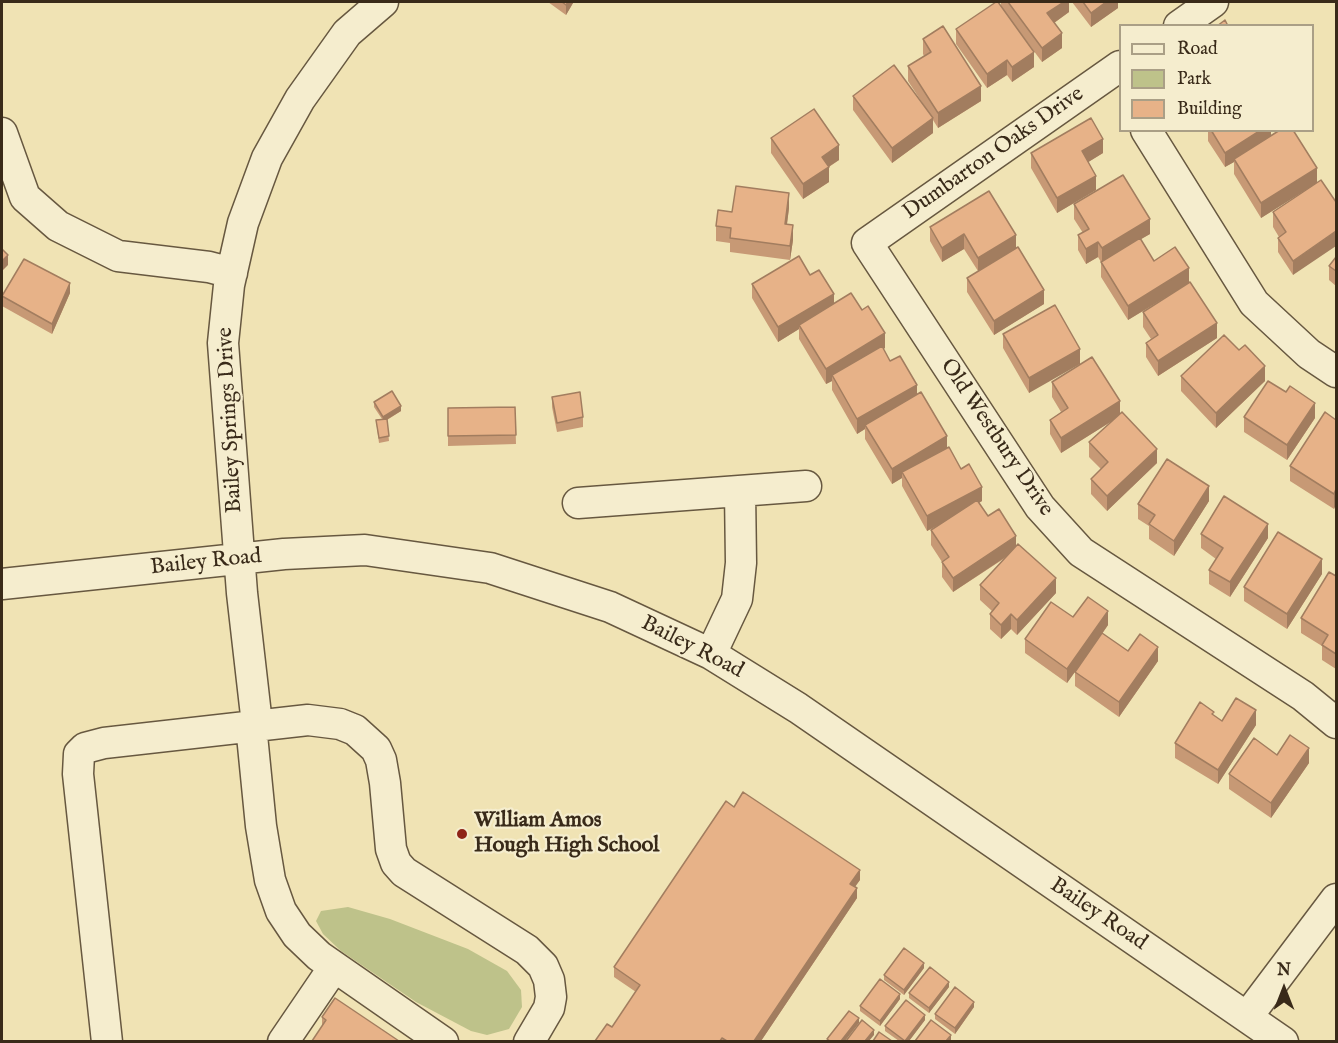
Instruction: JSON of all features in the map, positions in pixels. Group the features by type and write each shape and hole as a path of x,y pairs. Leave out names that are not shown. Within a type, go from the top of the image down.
{"street":[{"path":"1182,24 1213,2"},
{"name":"Bailey Springs Drive","path":"378,3 347,33 300,99 267,158 243,223 232,273 223,343 261,826 270,879 281,911 297,935 334,966 443,1041"},
{"name":"Dumbarton Oaks Drive","path":"867,243 1117,76"},
{"path":"1147,132 1254,303 1309,354 1336,372"},
{"path":"2,133 25,197 58,226 118,256 209,267 232,273"},
{"name":"Old Westbury Drive","path":"867,243 1040,507 1081,552 1303,696 1336,723"},
{"path":"578,503 806,486"},
{"path":"711,654 737,599 741,563 740,491"},
{"name":"Bailey Road","path":"2,584 284,554 364,550 490,568 610,607 711,654 798,708 1283,1041"},
{"path":"107,1041 78,763 79,754 85,748 136,740 308,720 340,724 355,730 376,749 381,760 387,829 396,863 404,872 527,950 543,966 549,980 551,997 549,1008 529,1041"},
{"path":"1247,1017 1336,899"},
{"path":"283,1041 334,966"}],"green space":[{"path":"348,907 390,919 468,949 507,971 521,990 522,1007 509,1029 487,1035 471,1031 416,1002 341,951 323,934 316,921 321,911"}],"building":[{"path":"996,2 1034,52 1012,67 1007,60 987,74 956,29"},
{"path":"1008,2 1064,2 1047,13 1062,33 1042,48"},
{"path":"1083,2 1106,2 1091,13"},
{"path":"943,26 981,86 938,113 908,66 931,52 923,39"},
{"path":"894,65 933,118 892,148 853,96"},
{"path":"814,109 839,145 822,157 829,167 803,184 771,138"},
{"path":"1091,118 1103,139 1082,151 1096,176 1057,198 1031,153"},
{"path":"1212,132 1258,132 1225,153"},
{"path":"1277,132 1294,132 1317,168 1261,203 1234,159"},
{"path":"1123,175 1150,219 1102,248 1098,242 1086,249 1078,235 1089,229 1074,204"},
{"path":"1321,180 1336,202 1336,231 1293,261 1278,238 1286,232 1273,212"},
{"path":"736,186 789,193 785,224 793,225 790,246 730,238 731,228 716,226 718,210 732,212"},
{"path":"989,191 1016,235 978,258 964,234 942,248 930,227"},
{"path":"1140,238 1154,261 1175,247 1189,268 1128,306 1101,262"},
{"path":"1018,247 1044,290 994,321 967,278"},
{"path":"2,249 8,255 2,261"},
{"path":"799,256 810,275 819,270 834,294 778,327 752,284"},
{"path":"1336,257 1336,271 1329,266"},
{"path":"24,259 70,283 52,324 2,296"},
{"path":"1190,282 1217,323 1158,361 1146,343 1158,335 1143,312"},
{"path":"851,293 862,310 868,306 885,333 826,369 799,325"},
{"path":"1055,305 1080,349 1029,378 1003,334"},
{"path":"1224,335 1239,350 1245,345 1265,366 1216,413 1181,376"},
{"path":"882,346 890,361 900,356 917,385 857,419 832,375"},
{"path":"1092,357 1120,401 1061,438 1050,420 1068,408 1052,382"},
{"path":"1268,381 1286,392 1290,386 1315,403 1287,445 1244,417"},
{"path":"392,391 401,406 383,417 374,402"},
{"path":"580,392 583,417 557,423 552,397"},
{"path":"921,392 947,436 892,469 865,425"},
{"path":"515,407 516,435 448,436 448,408"},
{"path":"1122,412 1157,449 1107,496 1091,479 1108,462 1089,442"},
{"path":"1325,412 1336,420 1336,489 1334,494 1290,466"},
{"path":"387,419 389,436 379,438 376,420"},
{"path":"949,447 961,469 969,464 982,487 927,516 902,472"},
{"path":"1167,459 1209,486 1174,541 1149,524 1155,515 1138,504"},
{"path":"1224,496 1268,524 1230,582 1209,570 1223,548 1201,534"},
{"path":"977,500 988,516 999,509 1016,536 953,578 942,562 949,557 931,530"},
{"path":"1278,532 1322,559 1287,614 1244,587"},
{"path":"1018,544 1056,578 1017,620 1011,614 1001,625 990,614 999,603 980,585"},
{"path":"1329,572 1336,576 1336,654 1322,645 1328,635 1301,618"},
{"path":"1088,597 1108,611 1067,669 1025,639 1051,602 1073,617"},
{"path":"1102,633 1128,651 1140,634 1158,647 1119,702 1075,672"},
{"path":"1236,698 1256,710 1218,770 1175,743 1200,702 1222,721"},
{"path":"1290,735 1309,748 1271,803 1229,774 1254,738 1277,755"},
{"name":"William Amos Hough High School","path":"743,792 860,870 850,884 857,888 754,1041 727,1041 722,1038 720,1041 595,1041 607,1024 612,1027 640,985 614,967 726,801 734,807"},
{"path":"904,948 924,963 904,990 884,975"},
{"path":"930,967 949,982 929,1008 909,993"},
{"path":"880,979 900,994 880,1021 860,1006"},
{"path":"955,987 974,1002 955,1028 935,1014"},
{"path":"335,998 399,1041 312,1041 326,1020 322,1017"},
{"path":"906,1000 925,1015 905,1041 885,1026"},
{"path":"849,1011 859,1018 841,1041 827,1039"},
{"path":"862,1020 874,1030 865,1041 846,1041"},
{"path":"931,1020 951,1035 946,1041 915,1041"},
{"path":"879,1032 892,1041 873,1041"}],"place":[{"name":"William Amos Hough High School","path":"462,834"}]}
